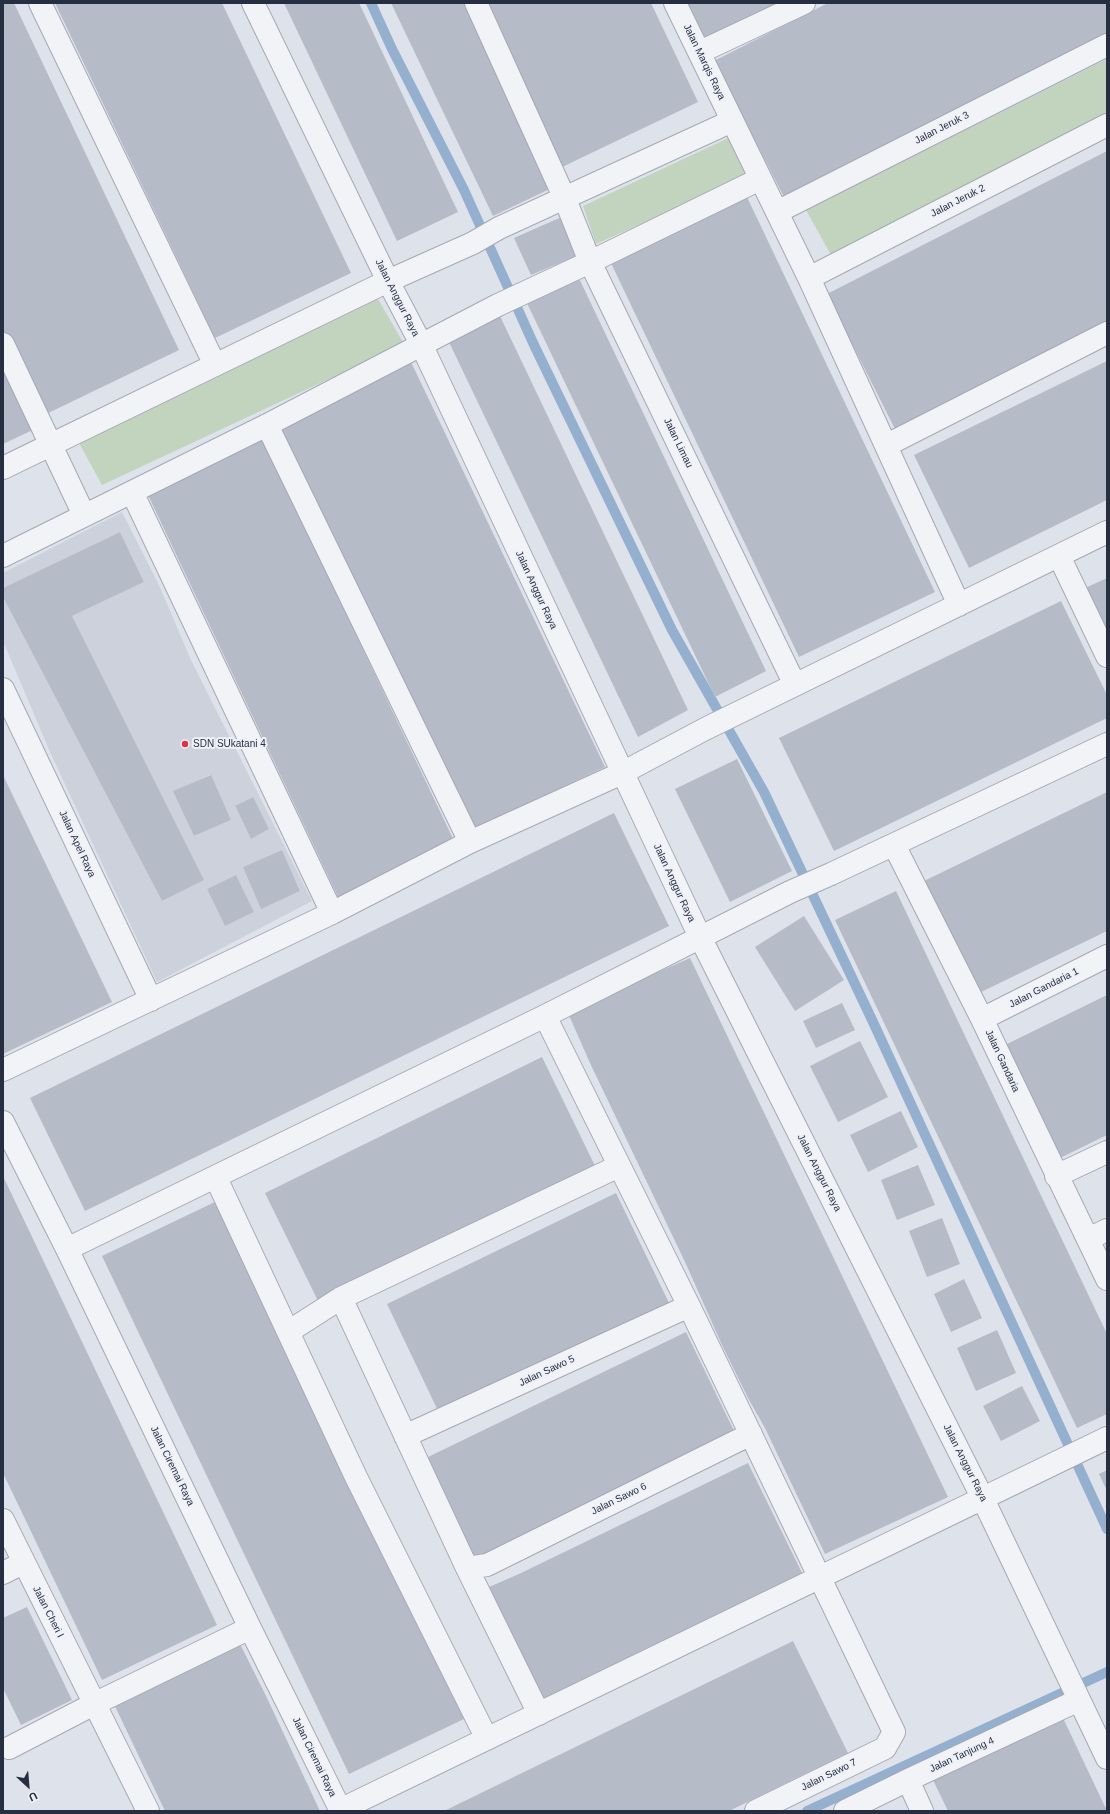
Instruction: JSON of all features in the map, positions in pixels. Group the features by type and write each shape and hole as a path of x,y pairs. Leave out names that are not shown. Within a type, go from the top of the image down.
{"street":[{"path":"40,3 215,365"},
{"name":"Jalan Anggur Raya","path":"253,3 420,344 700,937 982,1497 1107,1758"},
{"name":"Jalan Limau","path":"476,3 565,199 590,262 796,685"},
{"name":"Jalan Marqis Raya","path":"675,3 809,278 959,605"},
{"path":"700,52 804,3"},
{"name":"Jalan Jeruk 3","path":"777,212 1107,45"},
{"path":"3,468 388,281 472,243 499,228 732,121"},
{"name":"Jalan Jeruk 2","path":"809,278 1107,125"},
{"path":"3,556 267,426 498,304 590,262 760,179"},
{"path":"887,446 1107,333"},
{"path":"3,344 84,515"},
{"path":"267,426 470,842"},
{"path":"132,492 332,913"},
{"path":"3,1070 332,913 470,842 622,773 705,729 1107,532"},
{"path":"1059,556 1107,656"},
{"name":"Jalan Apel Raya","path":"3,688 151,1000"},
{"path":"67,1249 216,1178 545,1016 790,892 894,845 1107,744"},
{"name":"Jalan Gandaria","path":"894,845 982,1019 1056,1176 1098,1235 1107,1279"},
{"name":"Jalan Gandaria 1","path":"982,1019 1107,956"},
{"path":"545,1016 820,1577"},
{"name":"Jalan Ciremai Raya","path":"3,1122 67,1249 250,1628 341,1810"},
{"path":"1056,1176 1107,1152"},
{"path":"288,1332 341,1298 619,1166"},
{"path":"216,1178 356,1477 487,1739"},
{"path":"341,1298 405,1436 477,1567 539,1714"},
{"name":"Jalan Sawo 5","path":"405,1436 688,1306"},
{"name":"Jalan Sawo 6","path":"477,1567 751,1434"},
{"path":"341,1810 982,1497 1098,1442"},
{"name":"Jalan Cheri I","path":"3,1520 23,1563 148,1811"},
{"path":"3,1573 23,1563"},
{"name":"Jalan Sawo 7","path":"756,1811 885,1748 894,1732 820,1577"},
{"path":"9,1748 94,1704 250,1628"},
{"name":"Jalan Tanjung 4","path":"845,1811 1077,1695"},
{"path":"908,1780 922,1811"}],"shaded area":[{"name":"SDN SUkatani 4","path":"122,512 159,585 191,660 312,901 157,982 50,752 3,641 3,597 162,901 204,880 72,616 144,582 120,532 3,588 3,573","holes":["210,775 231,820 194,836 174,791","252,797 269,829 251,839 235,807","282,850 300,891 261,908 243,867","236,875 254,912 225,926 207,889"]}],"green space":[{"path":"1107,59 1107,116 831,255 806,210"},
{"path":"737,134 757,172 596,244 583,206"},
{"path":"378,299 404,344 102,485 79,443"}],"building":[{"path":"3,3 14,3 179,350 44,415 3,330"},
{"path":"55,3 222,3 351,273 215,338"},
{"path":"284,3 359,3 458,212 397,241"},
{"path":"391,3 466,3 554,187 493,216"},
{"path":"484,3 651,3 698,102 562,167"},
{"path":"682,3 787,3 702,44"},
{"path":"828,3 1107,3 1107,35 785,199 714,61"},
{"path":"1107,151 1107,326 897,433 827,294"},
{"path":"746,195 935,592 799,657 610,261"},
{"path":"566,215 581,254 531,275 514,238"},
{"path":"577,274 766,671 715,697 526,301"},
{"path":"499,314 688,710 638,737 448,340"},
{"path":"3,356 37,428 3,444"},
{"path":"410,360 605,767 469,831 278,432"},
{"path":"1107,361 1107,500 969,568 914,455"},
{"path":"262,437 456,845 339,899 148,495"},
{"path":"120,532 144,582 72,616 204,880 162,901 3,597 3,588"},
{"path":"1107,578 1107,638 1083,589"},
{"path":"1061,601 1107,695 1107,718 834,851 779,738"},
{"path":"737,759 792,871 730,902 675,789"},
{"path":"3,775 112,1002 3,1054"},
{"path":"211,775 231,820 194,836 173,791"},
{"path":"1107,792 1107,931 977,994 922,882"},
{"path":"253,797 269,829 251,839 235,806"},
{"path":"614,813 669,926 85,1211 30,1098"},
{"path":"282,850 300,891 261,909 243,867"},
{"path":"236,875 254,912 225,926 207,889"},
{"path":"896,891 1107,1334 1107,1414 1077,1428 835,920"},
{"path":"804,916 844,980 795,1011 755,947"},
{"path":"690,958 948,1497 825,1554 765,1428 748,1398 722,1345 686,1264 590,1063 568,1013"},
{"path":"1107,995 1107,1135 1060,1158 1005,1045"},
{"path":"842,1003 855,1030 816,1048 803,1021"},
{"path":"860,1041 888,1097 838,1122 810,1066"},
{"path":"542,1057 597,1170 320,1305 265,1193"},
{"path":"901,1111 918,1147 868,1172 850,1135"},
{"path":"918,1165 935,1205 897,1220 881,1180"},
{"path":"3,1176 217,1625 102,1680 3,1473"},
{"path":"616,1193 670,1305 441,1417 387,1304"},
{"path":"217,1201 464,1719 349,1774 102,1256"},
{"path":"942,1218 960,1264 927,1277 909,1231"},
{"path":"964,1279 982,1318 951,1332 934,1294"},
{"path":"997,1330 1016,1373 976,1391 957,1348"},
{"path":"686,1332 736,1435 476,1561 426,1458"},
{"path":"1022,1386 1040,1421 1001,1441 983,1406"},
{"path":"748,1463 803,1575 544,1699 489,1587 519,1574"},
{"path":"1107,1470 1107,1491 1099,1474"},
{"path":"27,1607 72,1700 21,1725 3,1688 3,1618"},
{"path":"238,1640 320,1811 165,1811 112,1700"},
{"path":"793,1641 848,1753 729,1811 444,1811"},
{"path":"1063,1718 1107,1811 948,1811 933,1780"}],"waterway":[{"path":"371,3 392,49 464,190 534,345 672,630 764,792 873,1022 1107,1529"},
{"path":"807,1811 1107,1672"}],"place":[{"name":"SDN SUkatani 4","path":"185,744"}]}
